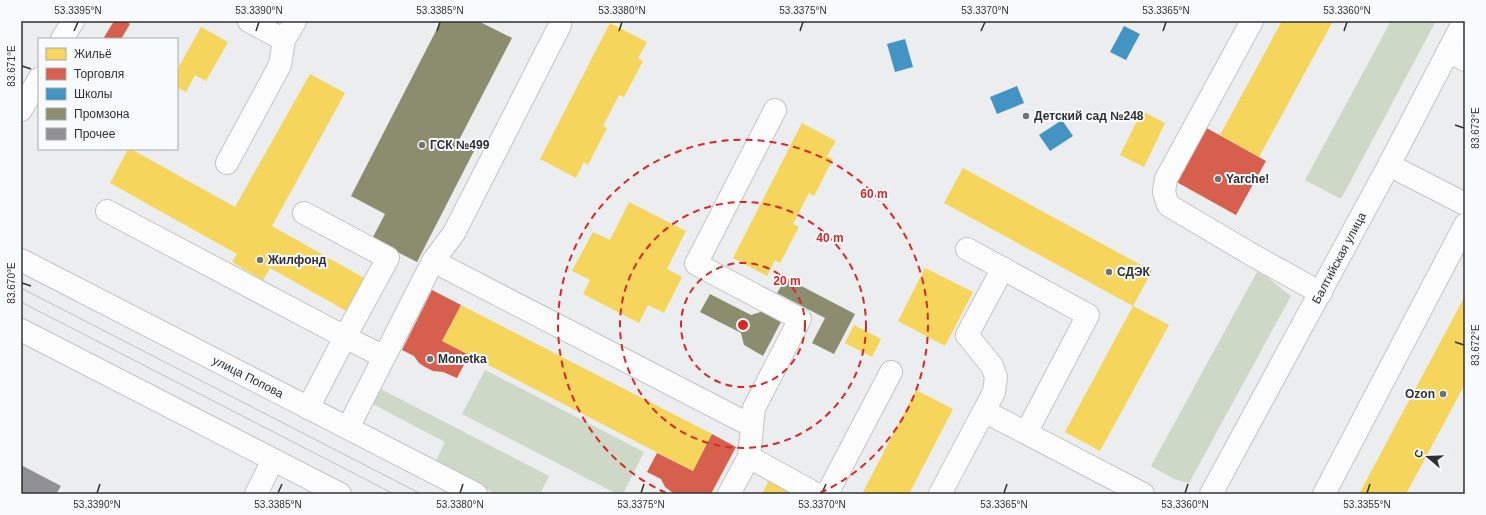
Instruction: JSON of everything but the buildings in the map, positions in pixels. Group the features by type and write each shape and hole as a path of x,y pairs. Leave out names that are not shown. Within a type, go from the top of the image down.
{"main road":[{"path":"63,38 73,21"},
{"path":"249,21 284,40"},
{"path":"227,163 280,65 284,40 295,21"},
{"path":"1252,21 1166,179 1164,192 1168,205 1320,293"},
{"name":"Балтийская улица","path":"1211,494 1389,165 1457,55 1464,21"},
{"path":"348,428 432,261 454,233 560,24"},
{"path":"21,110 38,81"},
{"path":"729,494 748,457 754,408 800,319 696,264 776,110"},
{"path":"1389,165 1465,204"},
{"path":"107,210 384,357"},
{"path":"304,213 388,258 308,408"},
{"path":"1324,494 1465,225"},
{"path":"968,249 1088,315 1026,433"},
{"name":"улица Попова","path":"21,260 476,494"},
{"path":"432,261 752,426"},
{"path":"940,494 994,392 996,377 992,366 967,335 1003,268"},
{"path":"21,330 340,494"},
{"path":"826,494 891,372"},
{"path":"984,410 1143,494"},
{"path":"748,457 816,494"},
{"path":"256,494 273,460"}],"green space":[{"path":"1391,21 1436,21 1341,199 1305,180"},
{"path":"1257,272 1267,277 1291,296 1189,483 1174,479 1151,466"},
{"path":"485,370 644,452 623,494 617,494 462,414"},
{"path":"375,386 549,476 540,494 496,494 435,463 445,442 367,401"}],"tram line":[{"path":"21,288 421,494"},
{"path":"21,302 394,494"}],"place":[{"name":"Детский сад №248","path":"1026,116"},
{"name":"ГСК №499","path":"422,145"},
{"name":"Yarche!","path":"1218,179"},
{"name":"Жилфонд","path":"260,260"},
{"name":"СДЭК","path":"1109,272"},
{"name":"Monetka","path":"430,359"},
{"name":"Ozon","path":"1443,394"}]}
